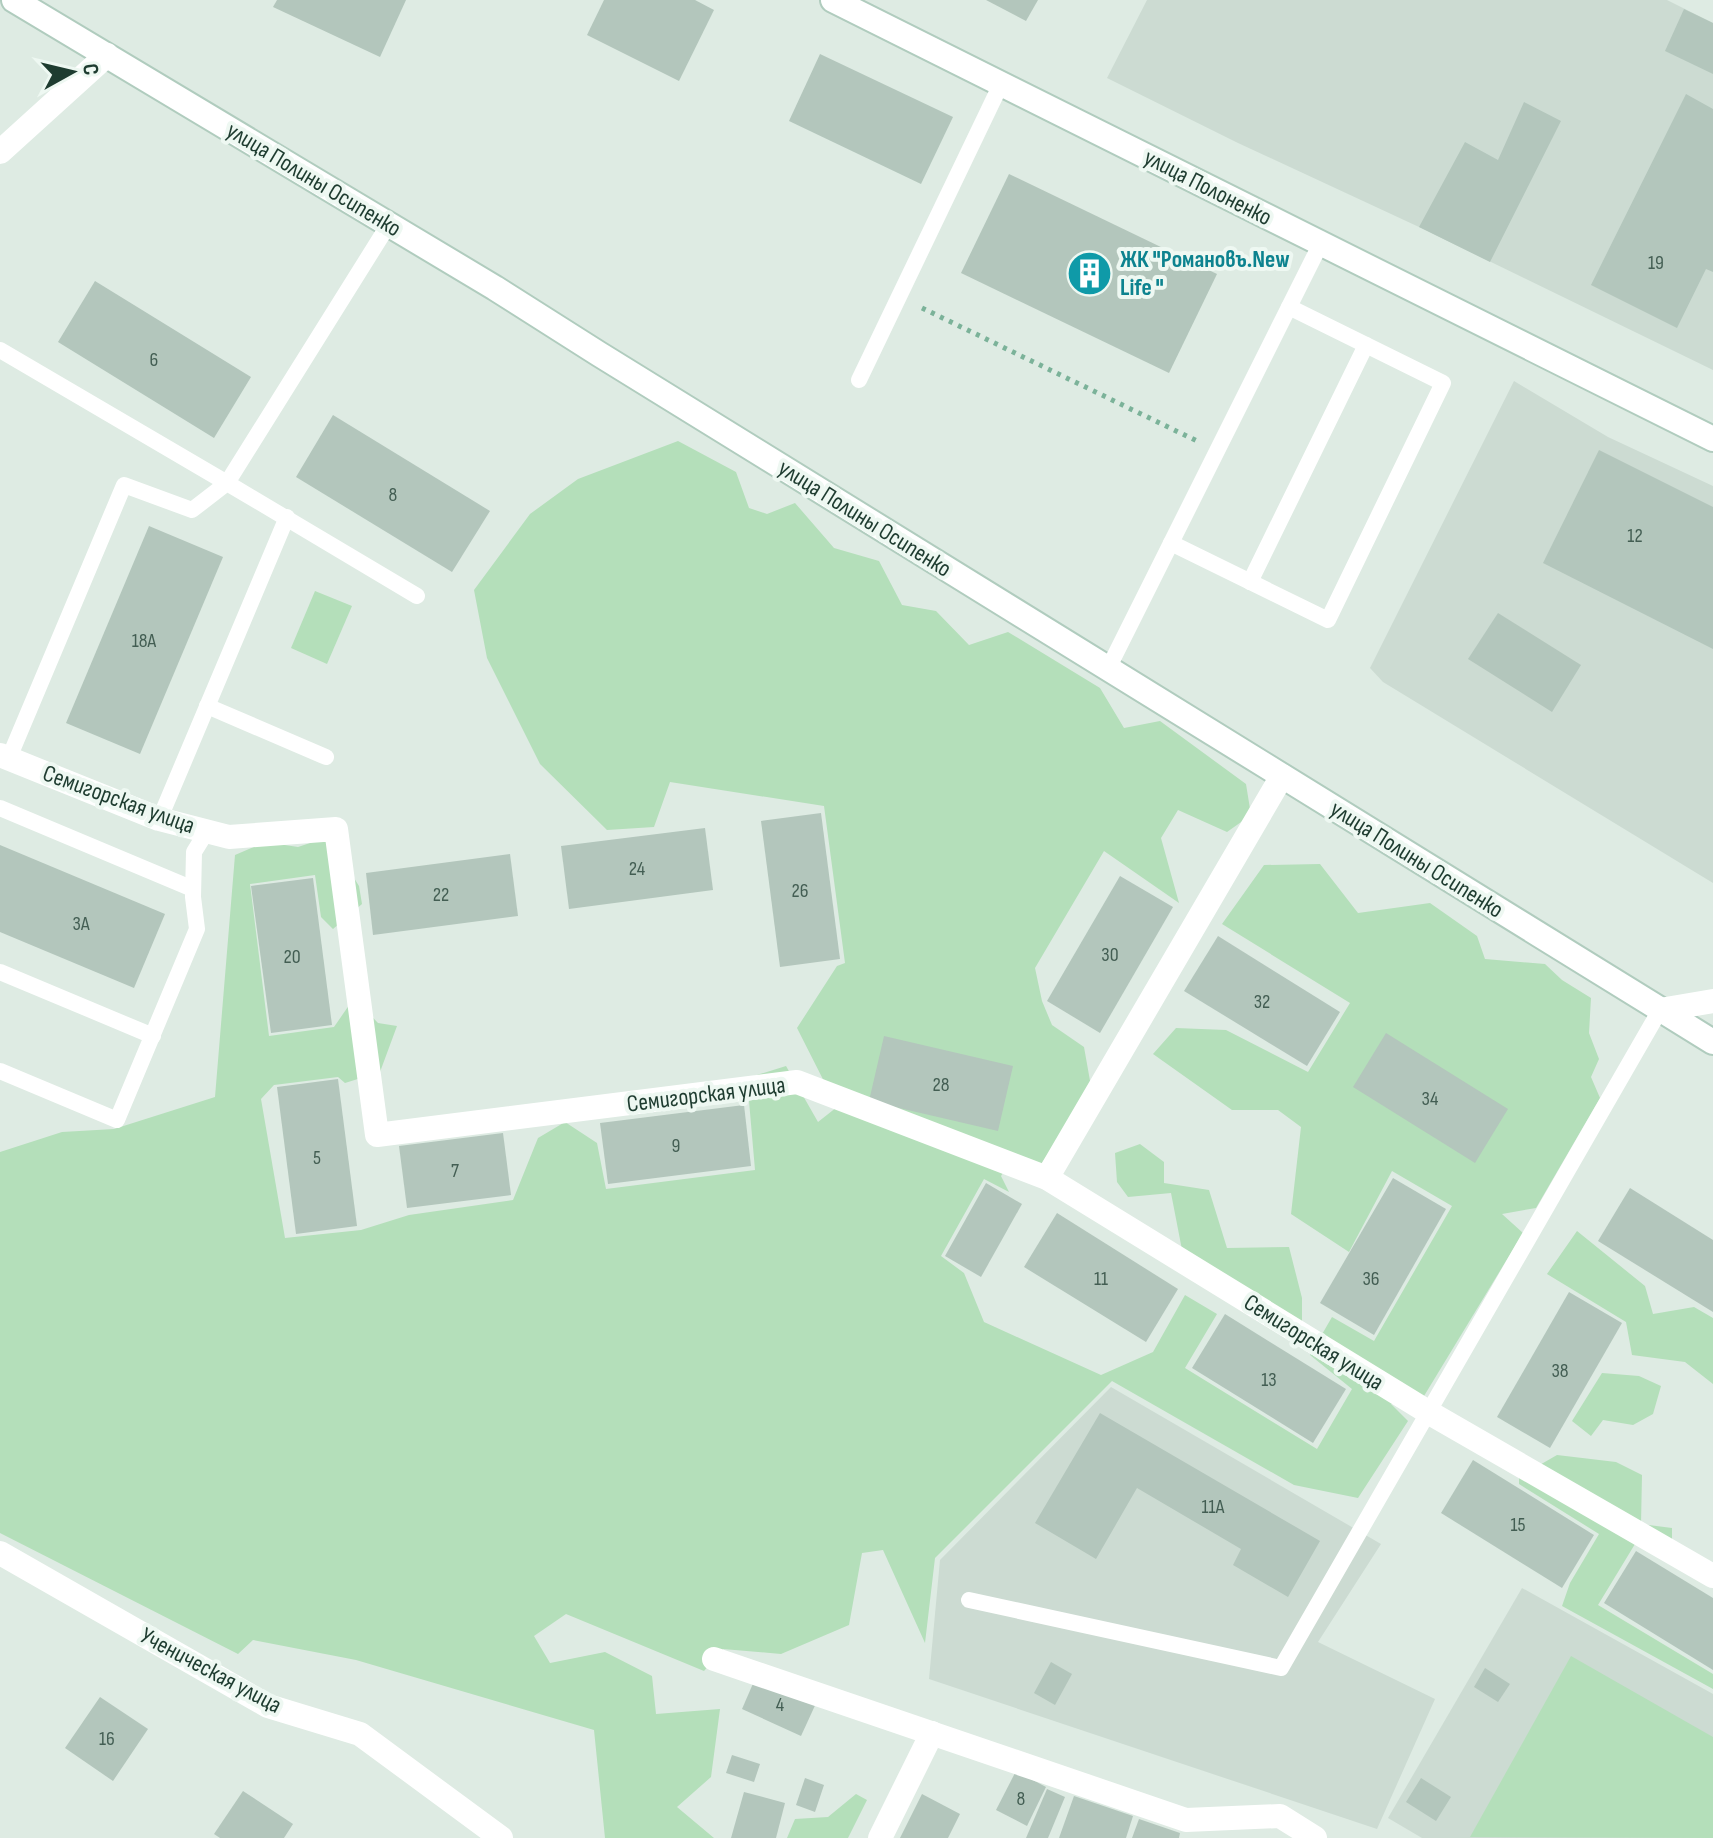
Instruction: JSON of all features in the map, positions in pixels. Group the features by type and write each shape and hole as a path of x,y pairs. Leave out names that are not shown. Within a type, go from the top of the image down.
{"street":[{"name":"улица Полины Осипенко","path":"14,0 495,288 1713,1042"},
{"name":"улица Полоненко","path":"833,0 1713,439"},
{"path":"0,152 107,55"},
{"name":"Семигорская улица","path":"4,756 160,818 229,837 336,829 377,1135 797,1082 1047,1178 1428,1412 1713,1576"},
{"path":"1047,1178 1282,776"},
{"path":"1660,1010 1713,1001"},
{"name":"Ученическая улица","path":"0,1553 268,1706 360,1734 501,1838"},
{"path":"714,1659 1186,1820 1280,1816 1315,1838"},
{"path":"880,1838 932,1733"}],"lane":[{"path":"859,380 1001,84"},
{"path":"4,756 124,485 192,510 227,483 389,224"},
{"path":"1108,669 1321,243"},
{"path":"1171,543 1328,620 1443,383 1289,307"},
{"path":"1250,582 1366,345"},
{"path":"0,350 417,596"},
{"path":"160,818 287,517"},
{"path":"207,706 326,757"},
{"path":"0,808 193,889"},
{"path":"0,1071 117,1120 197,929 193,889 194,852 207,831"},
{"path":"0,972 153,1036"},
{"path":"969,1600 1281,1668 1660,1010"}],"path":[{"path":"899,297 1217,451"}],"shaded area":[{"path":"1147,0 1667,0 1713,23 1713,370 1107,78"},
{"path":"1514,381 1608,437 1713,486 1713,883 1383,682 1370,668"},
{"path":"1111,1387 1381,1544 1318,1642 1435,1699 1377,1829 929,1679 940,1560"},
{"path":"1522,1588 1713,1694 1713,1838 1422,1838 1388,1818"}],"green space":[{"path":"678,441 736,472 749,508 767,514 795,503 834,548 879,561 902,605 936,611 969,645 1008,632 1100,688 1124,728 1160,721 1246,784 1251,815 1227,832 1178,810 1161,838 1179,903 1104,851 1035,968 1042,1001 1052,1025 1084,1047 1092,1092 1041,1164 1014,1157 1001,1176 1009,1192 984,1179 941,1256 964,1273 984,1322 1101,1375 1153,1352 1185,1295 1217,1314 1185,1368 1317,1449 1352,1389 1310,1355 1332,1317 1374,1341 1452,1206 1392,1171 1349,1252 1291,1214 1301,1127 1278,1110 1232,1110 1153,1054 1176,1028 1226,1030 1308,1072 1350,1003 1222,924 1264,865 1320,864 1358,913 1430,903 1477,936 1485,959 1545,964 1562,980 1591,998 1589,1033 1599,1059 1591,1077 1600,1098 1536,1208 1502,1214 1523,1233 1424,1396 1391,1404 1408,1421 1358,1498 1294,1485 1112,1381 935,1558 925,1643 883,1550 862,1553 849,1625 781,1654 723,1649 704,1671 566,1614 534,1636 550,1663 605,1652 652,1676 656,1714 720,1709 711,1777 677,1807 714,1838 605,1838 594,1730 356,1660 253,1640 238,1654 0,1533 0,1152 62,1132 114,1129 215,1097 235,855 265,842 298,847 328,837 359,886 362,904 333,929 321,917 315,875 250,884 269,1036 334,1027 354,998 378,1023 397,1026 380,1072 345,1083 338,1077 274,1085 261,1099 285,1238 361,1230 409,1215 513,1200 538,1138 565,1122 597,1143 606,1189 755,1170 747,1078 786,1066 818,1122 837,1107 797,1028 837,966 845,963 824,806 670,782 654,827 607,830 540,764 487,658 474,590 530,514 578,479"},
{"path":"315,591 352,606 327,664 291,648"},
{"path":"1140,1144 1164,1162 1164,1183 1209,1190 1227,1248 1289,1247 1302,1298 1302,1327 1183,1255 1171,1193 1128,1197 1117,1182 1115,1153"},
{"path":"1577,1231 1645,1286 1653,1314 1694,1307 1713,1318 1713,1384 1685,1362 1632,1355 1626,1322 1547,1274"},
{"path":"1602,1373 1639,1376 1661,1386 1653,1414 1633,1425 1603,1420 1591,1436 1572,1421"},
{"path":"1557,1455 1616,1462 1642,1475 1641,1524 1672,1528 1672,1548 1635,1544 1598,1605 1713,1674 1713,1689 1562,1606 1570,1583 1599,1534 1519,1484 1519,1477"},
{"path":"1571,1656 1713,1737 1713,1838 1470,1837"},
{"path":"856,1794 867,1800 848,1838 787,1838 795,1819 828,1817"}],"building":[{"path":"277,0 406,0 380,57 273,7"},
{"path":"604,0 695,0 714,10 679,81 587,35"},
{"path":"986,0 1038,0 1026,21"},
{"path":"1684,9 1713,23 1713,74 1665,51"},
{"path":"820,54 953,117 921,184 789,121"},
{"path":"1686,94 1713,109 1713,272 1706,269 1677,328 1591,285"},
{"path":"1524,102 1561,121 1490,262 1419,227 1465,142 1498,160"},
{"name":"ЖК \"Романовъ.New Life \"","path":"1009,174 1217,274 1169,373 961,273"},
{"path":"95,281 251,377 214,438 58,342"},
{"path":"333,415 490,511 452,572 296,477"},
{"path":"1599,450 1713,507 1713,649 1543,563"},
{"path":"149,526 223,557 140,754 66,723"},
{"path":"1498,613 1581,665 1552,712 1468,659"},
{"path":"821,813 840,959 780,967 761,821"},
{"path":"705,828 713,890 569,909 561,846"},
{"path":"0,845 165,914 134,988 0,932"},
{"path":"510,854 518,916 373,935 366,873"},
{"path":"1120,876 1173,907 1100,1033 1047,1001"},
{"path":"313,878 332,1025 271,1033 251,886"},
{"path":"1218,936 1340,1012 1307,1066 1184,991"},
{"path":"1386,1033 1508,1109 1475,1163 1353,1087"},
{"path":"884,1036 1013,1066 998,1131 869,1101"},
{"path":"338,1079 357,1226 296,1234 277,1087"},
{"path":"744,1105 751,1166 608,1184 600,1123"},
{"path":"503,1133 511,1195 407,1208 399,1146"},
{"path":"1393,1178 1446,1209 1374,1335 1320,1303"},
{"path":"986,1183 1022,1204 981,1277 945,1256"},
{"path":"1630,1188 1713,1240 1713,1312 1598,1241"},
{"path":"1057,1213 1178,1289 1146,1342 1024,1267"},
{"path":"1569,1292 1622,1323 1550,1448 1497,1417"},
{"path":"1225,1314 1346,1389 1313,1443 1192,1368"},
{"path":"1100,1413 1320,1541 1288,1597 1233,1565 1241,1549 1137,1488 1096,1559 1035,1523"},
{"path":"1473,1460 1594,1535 1562,1588 1441,1513"},
{"path":"1636,1551 1713,1598 1713,1670 1604,1603"},
{"path":"1051,1662 1072,1674 1055,1705 1034,1693"},
{"path":"1485,1668 1510,1684 1498,1702 1474,1687"},
{"path":"758,1672 818,1699 801,1736 742,1709"},
{"path":"100,1697 148,1729 113,1781 65,1748"},
{"path":"732,1755 760,1764 754,1782 726,1773"},
{"path":"1016,1771 1046,1787 1027,1826 996,1810"},
{"path":"805,1778 824,1785 815,1812 796,1805"},
{"path":"1421,1778 1451,1797 1436,1821 1406,1802"},
{"path":"1047,1789 1065,1797 1048,1838 1026,1838"},
{"path":"243,1791 293,1824 284,1838 220,1838 214,1834"},
{"path":"744,1792 785,1803 776,1838 731,1838"},
{"path":"922,1794 960,1814 948,1838 900,1838"},
{"path":"1074,1796 1133,1816 1126,1838 1059,1838"},
{"path":"1139,1819 1180,1833 1179,1838 1132,1838"}],"place":[{"name":"ЖК \"Романовъ.New Life \"","path":"1089,273"}]}
